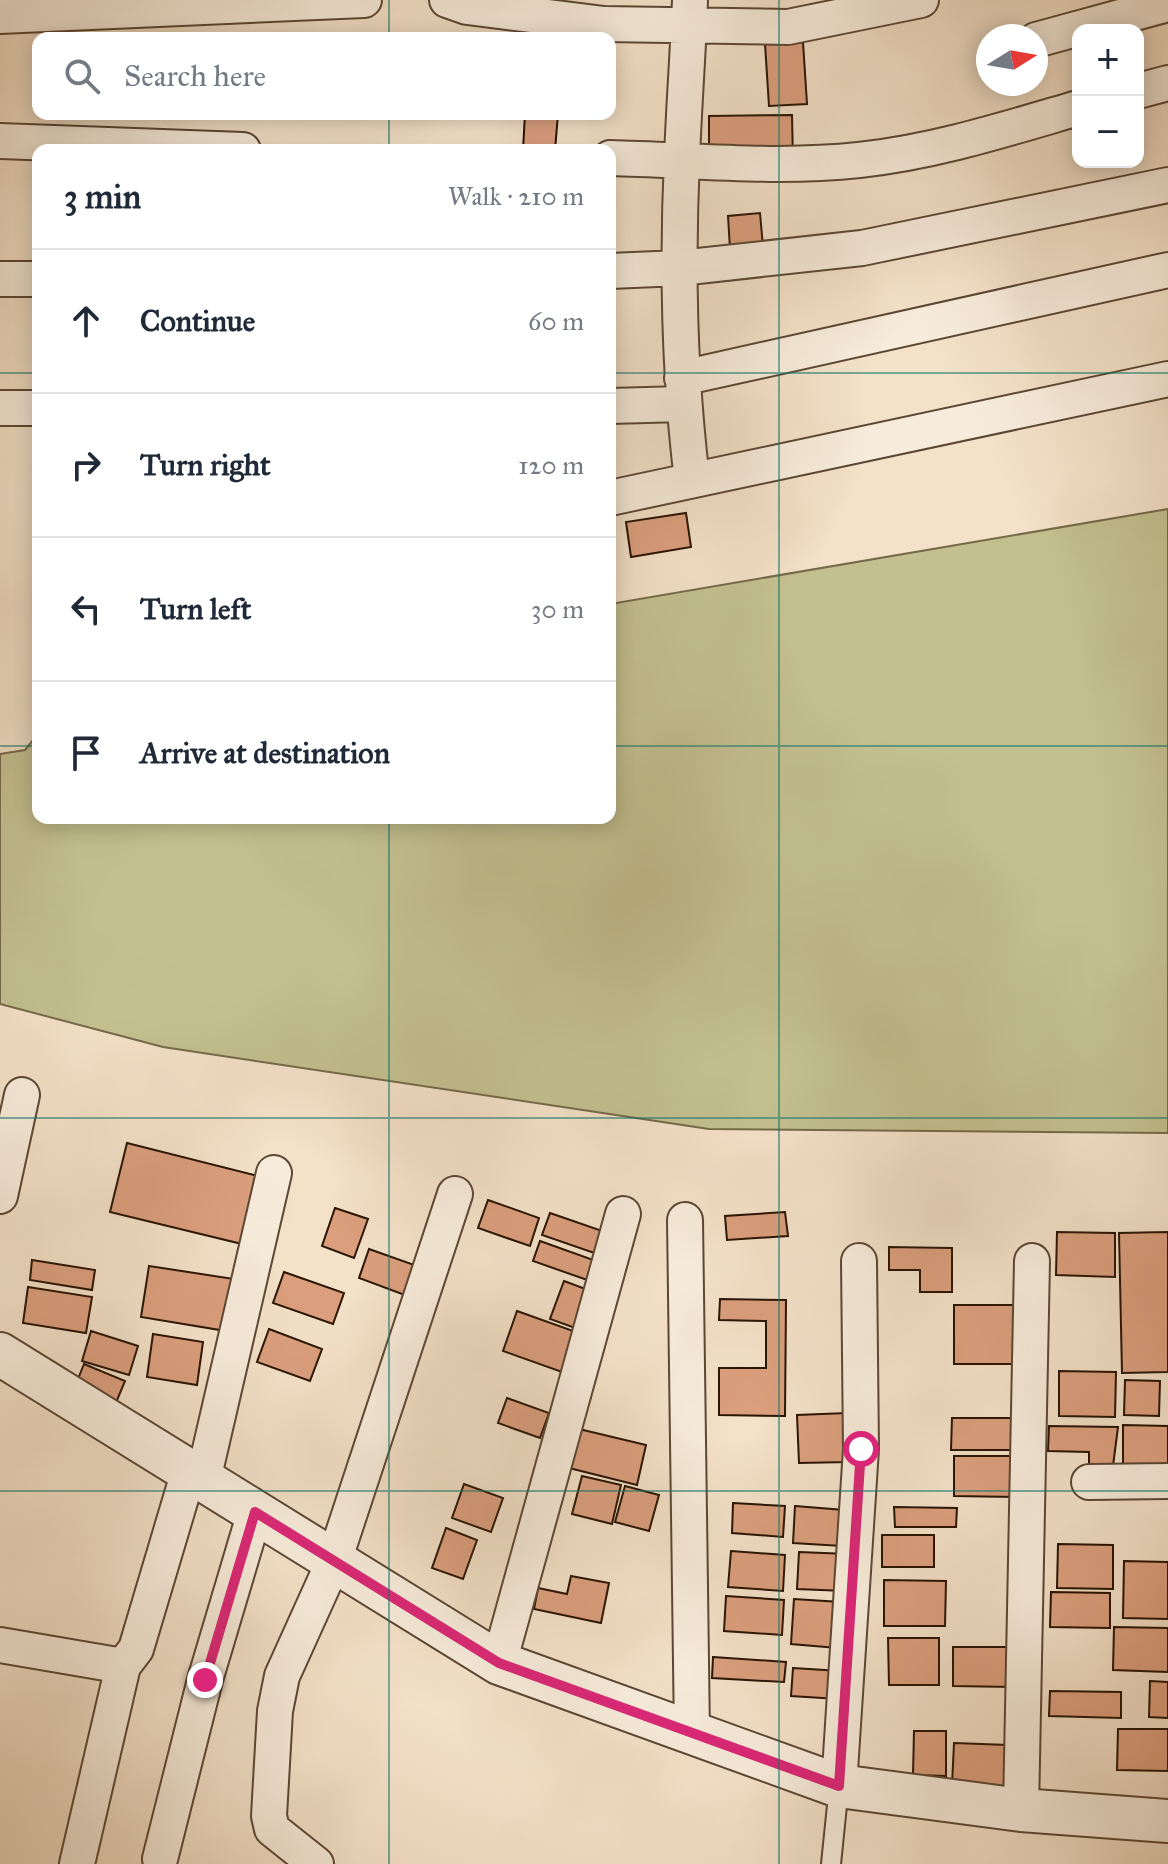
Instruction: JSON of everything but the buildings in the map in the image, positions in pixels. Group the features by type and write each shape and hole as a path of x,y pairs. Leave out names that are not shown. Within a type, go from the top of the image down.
{"street":[{"path":"0,16 364,0"},
{"path":"447,0 467,7 604,24 690,13 788,27 921,0"},
{"path":"1048,37 1168,4"},
{"path":"690,13 680,268 682,391 692,480"},
{"path":"1144,89 1168,83"},
{"path":"616,158 762,165 858,160 943,147 1072,110"},
{"path":"0,141 81,144"},
{"path":"616,271 680,268 862,248 1168,185"},
{"path":"616,405 1168,270"},
{"path":"0,279 32,279"},
{"path":"616,497 1168,379"},
{"path":"0,408 32,408"},
{"path":"0,1196 22,1095"},
{"path":"77,1864 123,1666 136,1649 196,1476 274,1173"},
{"path":"316,1864 272,1829 269,1816 275,1711 282,1676 334,1561 455,1194"},
{"path":"499,1663 623,1214"},
{"path":"685,1220 692,1735"},
{"path":"839,1786 861,1449 859,1261"},
{"path":"1021,1810 1032,1261"},
{"path":"0,1354 499,1663 839,1786 1021,1810 1168,1821"},
{"path":"1089,1482 1168,1481"},
{"path":"160,1859 205,1680 255,1512"},
{"path":"0,1645 123,1666"}],"lane":[{"path":"831,1864 839,1786"}],"shaded area":[{"path":"1168,509 1168,1133 709,1129 163,1047 0,1004 0,754 25,750 32,741 32,824 616,824 616,603"}],"route":[{"path":"205,1680 255,1512 499,1663 839,1786 861,1449"}]}
